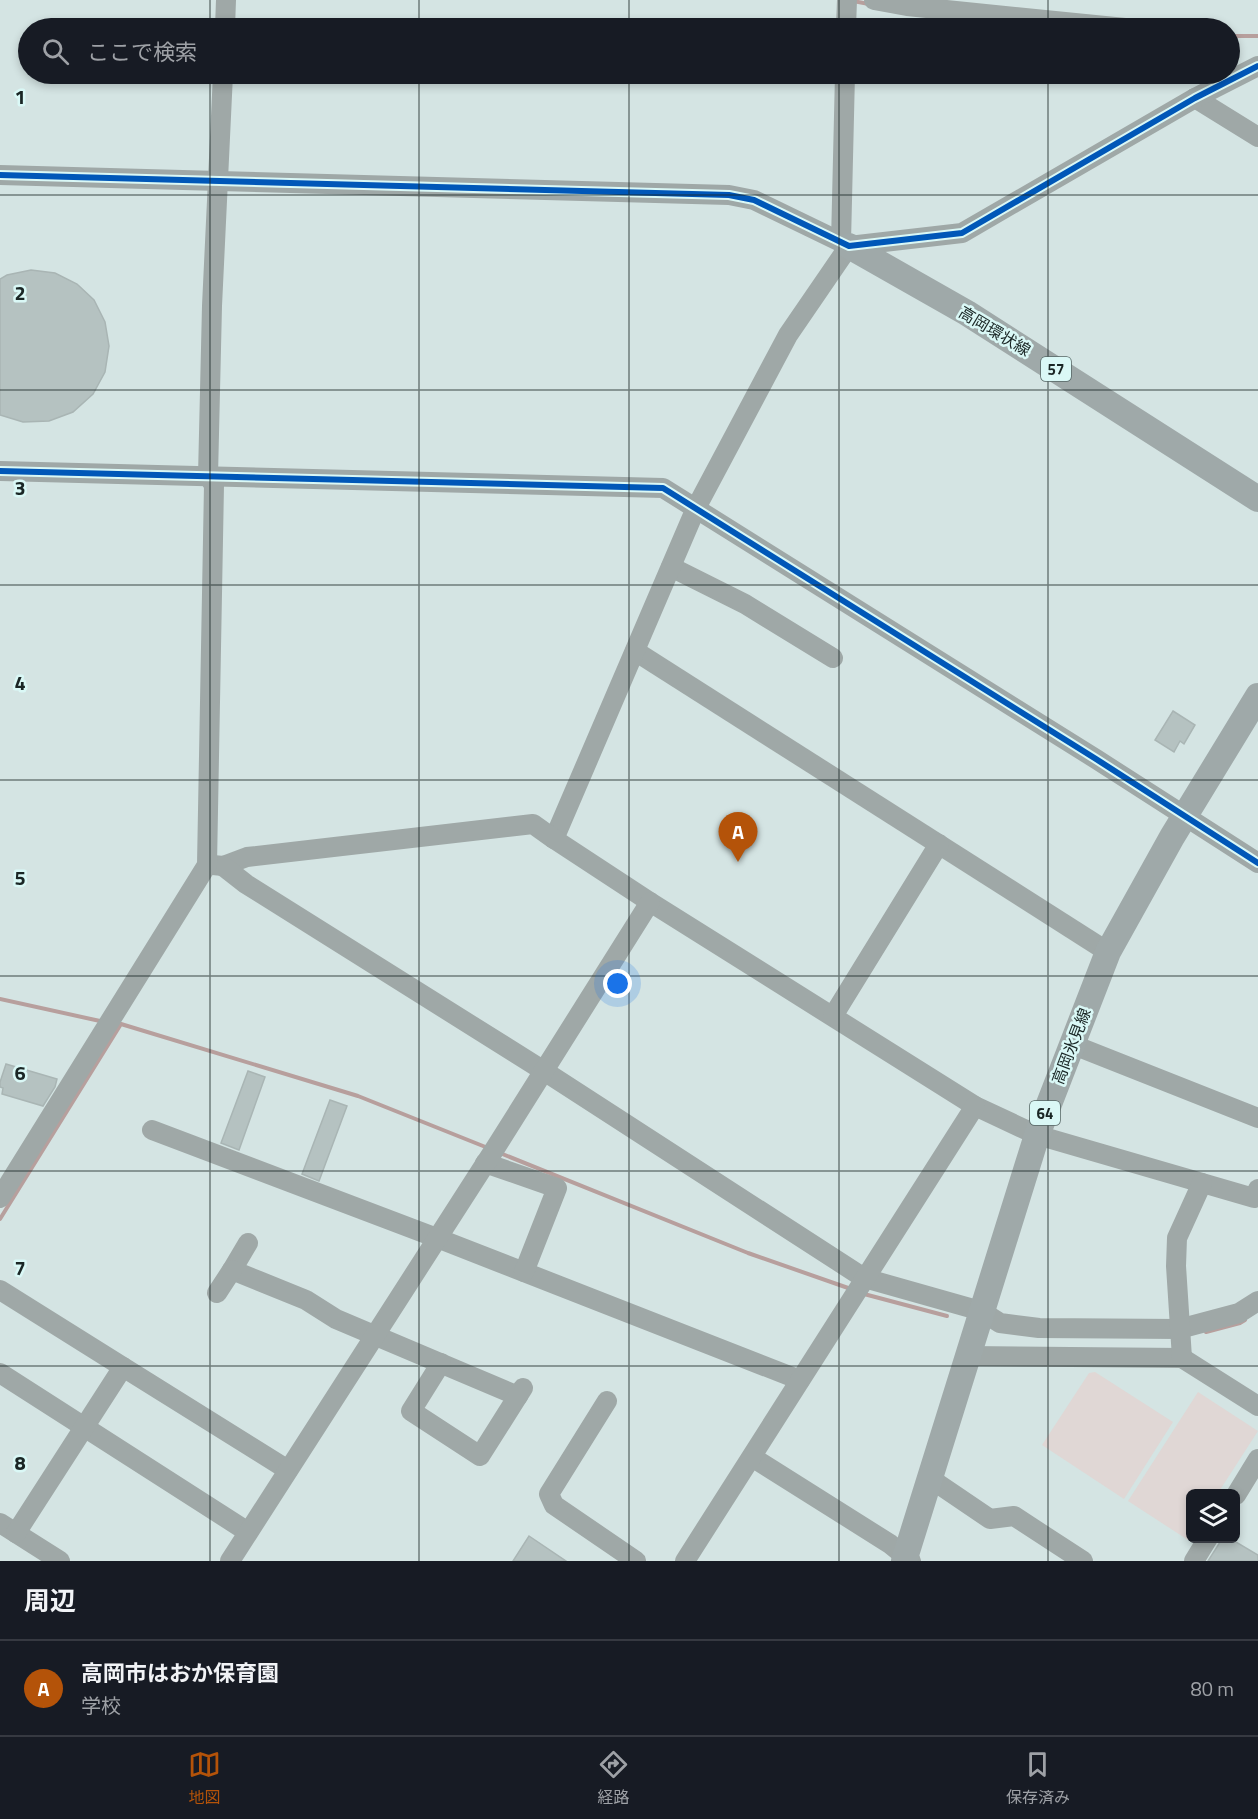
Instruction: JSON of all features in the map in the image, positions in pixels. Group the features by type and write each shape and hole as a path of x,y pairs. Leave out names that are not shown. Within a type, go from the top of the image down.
{"main road":[{"name":"高岡環状線","path":"845,244 1004,336 1258,499"},
{"name":"高岡氷見線","path":"907,1560 981,1311 1037,1135 1108,952 1184,816 1258,696"}],"street":[{"path":"225,18 226,0"},
{"path":"874,0 907,6 1026,18"},
{"path":"846,18 847,2"},
{"path":"1240,75 1258,66"},
{"path":"0,1198 215,865 212,306 223,84"},
{"path":"554,839 693,515 788,335 845,244 845,84"},
{"path":"0,176 729,195 754,200 845,244 962,233 1224,84"},
{"path":"1195,99 1258,137"},
{"path":"0,471 212,488 663,488 693,515 1258,863"},
{"path":"671,567 746,604 833,658"},
{"path":"635,651 1108,952"},
{"path":"215,865 247,857 533,824 650,902 975,1106 1037,1135 1254,1198 1258,1189"},
{"path":"833,1016 939,844"},
{"path":"215,865 544,1071 858,1287 981,1311 1000,1323 1013,1326 1039,1328 1179,1329 1239,1313 1258,1301"},
{"path":"230,1561 490,1157 650,902"},
{"path":"1071,1044 1258,1118"},
{"path":"685,1561 975,1106"},
{"path":"152,1130 437,1238 800,1380"},
{"path":"490,1157 557,1188 524,1272"},
{"path":"1182,1358 1177,1238 1202,1183"},
{"path":"218,1293 248,1243"},
{"path":"232,1270 306,1300 336,1319 441,1363 520,1392 480,1456 411,1412 441,1363"},
{"path":"0,1290 288,1470"},
{"path":"969,1356 1182,1358 1258,1406"},
{"path":"60,1561 8,1528 84,1428 123,1366"},
{"path":"0,1372 248,1532"},
{"path":"608,1401 549,1494 554,1504 636,1561"},
{"path":"752,1457 890,1544 907,1560"},
{"path":"1240,1489 1258,1459"},
{"path":"931,1479 990,1519 1014,1516 1083,1561"},
{"path":"1194,1561 1205,1543"}],"shaded area":[{"path":"1095,1372 1173,1422 1124,1499 1042,1445 1089,1373"},
{"path":"1198,1392 1258,1431 1221,1489 1186,1489 1186,1539 1128,1501"}],"building":[{"path":"31,270 55,273 77,284 94,300 105,322 109,346 105,372 93,394 73,412 49,421 23,422 0,415 0,279 7,275"},
{"path":"1173,711 1195,725 1184,744 1180,741 1174,752 1155,740"},
{"path":"6,1064 57,1079 55,1087 43,1106 2,1094 3,1088 0,1087 0,1082"},
{"path":"248,1071 265,1077 239,1150 221,1143"},
{"path":"330,1100 347,1106 319,1181 302,1174"},
{"path":"529,1536 566,1561 513,1561"},
{"path":"1219,1543 1238,1543 1258,1555 1258,1561 1208,1561"}],"waterway":[{"path":"853,1 869,4"},
{"path":"1240,36 1258,36"},
{"path":"0,999 100,1021"},
{"path":"0,1219 121,1024 358,1096 488,1148"},
{"path":"500,1153 748,1253 851,1289"},
{"path":"864,1294 947,1316"},
{"path":"1206,1332 1245,1320"}],"cycle path":[{"path":"1240,75 1258,66"},
{"path":"0,175 729,195 754,200 849,246 962,233 1223,84"},
{"path":"0,471 663,488 1258,863"}],"place":[{"name":"高岡市はおか保育園","path":"738,862"}]}
